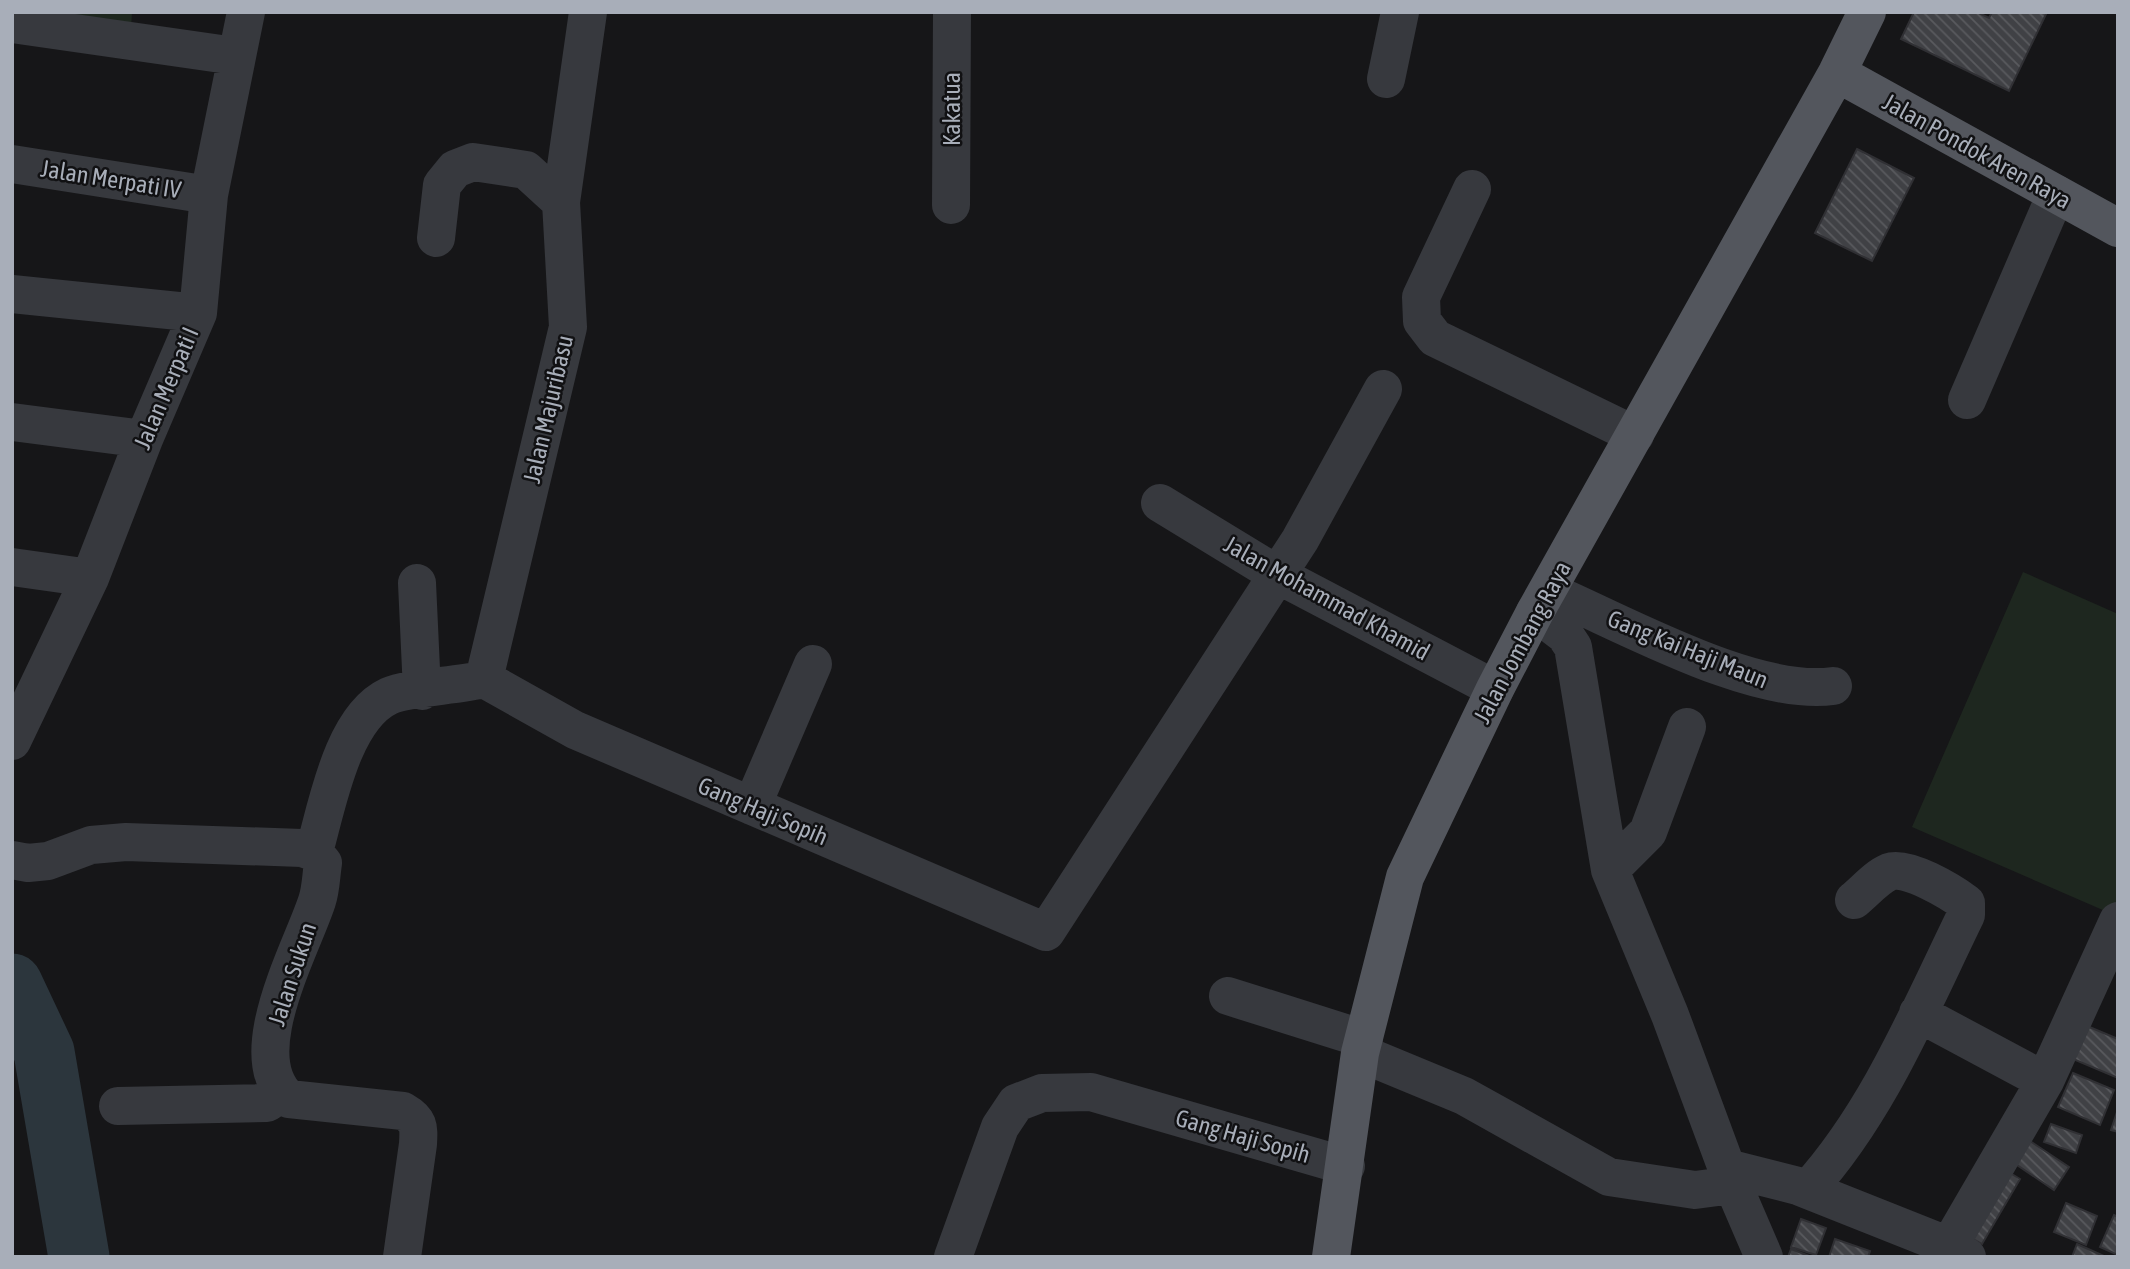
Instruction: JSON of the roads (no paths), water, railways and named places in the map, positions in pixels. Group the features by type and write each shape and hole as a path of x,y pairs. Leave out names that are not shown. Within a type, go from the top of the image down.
{"main road":[{"name":"Jalan Jombang Raya","path":"1331,1257 1362,1046 1405,877 1495,689 1542,601 1837,73 1867,12"},
{"name":"Jalan Pondok Aren Raya","path":"1837,73 2118,228"}],"street":[{"name":"Jalan Merpati I","path":"12,741 23,694 90,578 144,439 198,313 209,195 246,12"},
{"name":"Jalan Majuribasu","path":"484,679 568,327 561,202 588,12"},
{"name":"Kakatua","path":"951,205 952,12"},
{"path":"1386,79 1400,12"},
{"path":"12,24 235,56"},
{"path":"436,238 442,185 455,169 473,162 526,170 561,202"},
{"name":"Jalan Merpati IV","path":"12,164 209,195"},
{"path":"1472,189 1421,297 1419,308 1422,321 1436,338 1635,435"},
{"path":"1967,400 2056,194"},
{"path":"12,294 198,313"},
{"path":"1278,575 1383,390"},
{"path":"12,422 144,439"},
{"name":"Jalan Mohammad Khamid","path":"1160,503 1278,575 1495,689"},
{"path":"12,567 90,578"},
{"name":"Gang Haji Sopih","path":"484,679 575,730 1046,932 1278,575"},
{"path":"417,583 422,691"},
{"path":"1542,601 1573,647 1609,870 1670,1015 1730,1177 1764,1257"},
{"name":"Gang Kai Haji Maun","path":"1542,601 1660,641 1770,684 1797,688 1833,686"},
{"path":"752,806 813,664"},
{"name":"Jalan Sukun","path":"282,1093 268,1048 288,973 318,898 323,863 314,852 339,763 364,716 389,696 484,679"},
{"path":"1609,870 1648,832 1687,727"},
{"path":"12,860 28,863 48,861 91,845 126,842 302,848 314,852"},
{"path":"1808,1189 1842,1148 1918,1013 1966,915 1966,902 1944,888 1901,871 1890,872 1854,900"},
{"path":"1228,996 1362,1046 1464,1096 1609,1177 1696,1190 1730,1177 1808,1189 1958,1252 2045,1081 2118,921"},
{"path":"1918,1013 2045,1081"},
{"name":"Gang Haji Sopih","path":"953,1257 1000,1127 1016,1103 1042,1093 1091,1092 1346,1166"},
{"path":"118,1106 267,1103 282,1093 299,1102 403,1111 415,1118 419,1127 402,1257"}],"waterway":[{"path":"12,984 44,1052 79,1257"}]}
